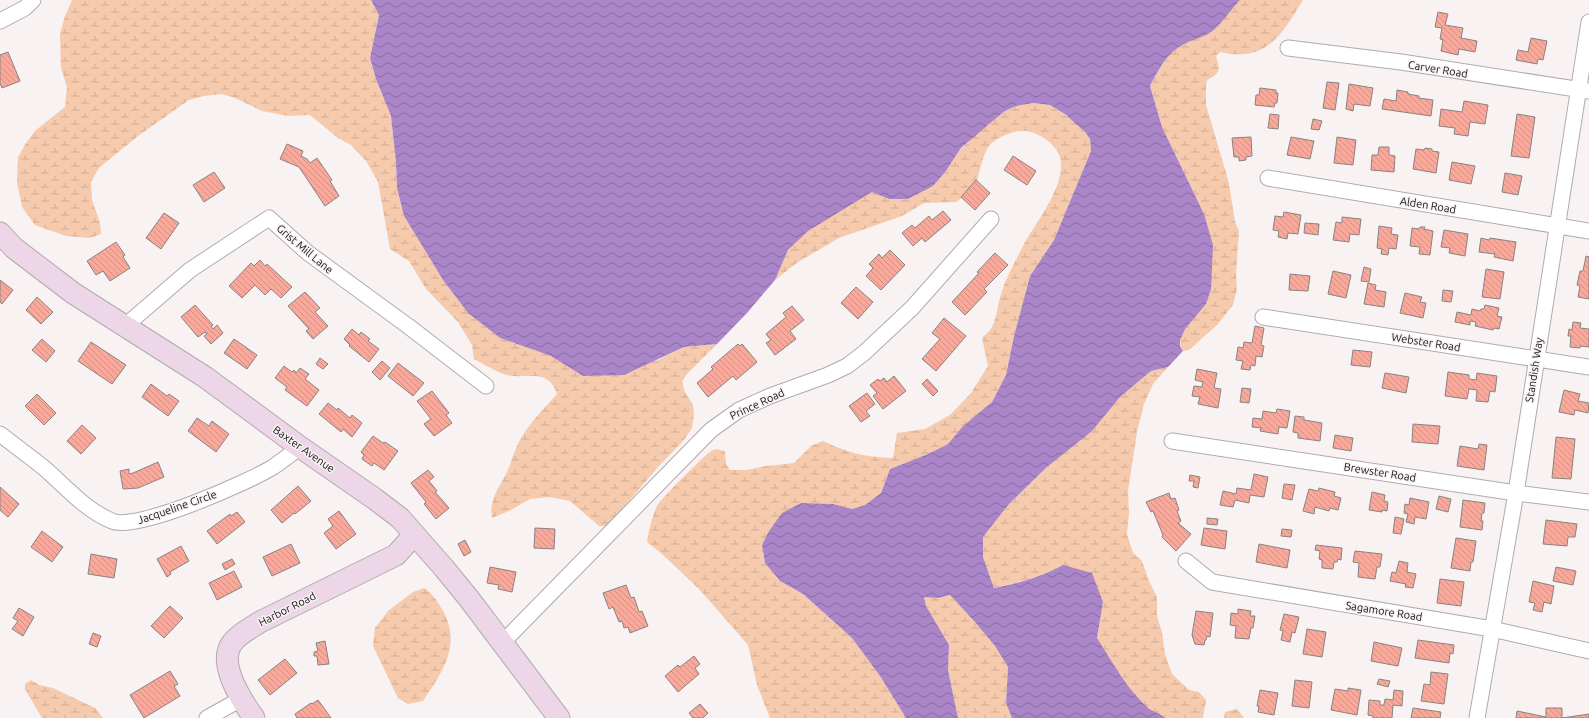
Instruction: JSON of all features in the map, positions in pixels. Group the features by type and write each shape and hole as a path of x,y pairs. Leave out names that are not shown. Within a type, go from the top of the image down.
{"street":[{"path":"0,21 25,8 33,0"},
{"name":"Standish Way","path":"1477,718 1516,493 1558,227 1584,90 1589,22"},
{"name":"Carver Road","path":"1288,48 1401,62 1584,90"},
{"name":"Alden Road","path":"1268,178 1589,231"},
{"name":"Grist Mill Lane","path":"126,326 190,270 269,218 308,253 408,326 486,386"},
{"name":"Prince Road","path":"502,643 711,430 739,410 770,396 828,375 846,366 864,353 912,308 991,219"},
{"name":"Baxter Avenue","path":"0,233 14,248 37,267 73,293 205,377 300,447 376,499 400,518 444,568 559,718"},
{"name":"Webster Road","path":"1263,317 1589,367"},
{"name":"Jacqueline Circle","path":"0,434 43,468 87,507 113,522 127,523 154,517 216,494 273,467 300,447"},
{"name":"Brewster Road","path":"1172,441 1516,493 1589,502"},
{"name":"Harbor Road","path":"254,718 240,699 229,673 228,657 232,643 242,633 260,622 396,555 414,535"},
{"name":"Sagamore Road","path":"1186,561 1213,582 1492,629 1589,651"},
{"path":"207,718 240,699"}],"green space":[{"path":"72,0 371,0 379,15 370,58 376,79 391,116 397,188 404,216 443,280 468,313 500,338 551,356 562,362 656,361 684,347 717,344 687,374 682,382 685,392 693,405 694,414 692,428 684,440 606,526 599,526 570,501 550,497 530,499 511,510 492,518 491,511 493,499 521,439 535,418 557,394 553,386 543,377 503,374 474,359 472,345 458,322 426,289 409,261 390,249 378,182 366,161 351,145 338,138 310,115 288,116 262,111 235,98 222,94 204,96 189,100 138,136 99,168 91,182 92,200 100,223 101,234 90,238 66,236 35,225 22,207 17,183 18,157 36,130 65,107 67,87 61,68 60,34 65,16"},
{"path":"1240,0 1303,0 1288,24 1271,43 1250,53 1236,54 1220,52 1216,56 1219,68 1218,71 1215,76 1207,80 1206,105 1229,183 1235,222 1239,231 1236,273 1237,289 1233,305 1218,324 1189,350 1183,351 1180,345 1183,332 1191,319 1206,304 1204,214 1162,127 1150,86 1171,52 1187,42"},
{"path":"1033,103 1050,105 1078,124 1090,139 1091,151 1054,240 1030,276 1014,336 1006,375 992,402 963,426 948,444 928,454 890,469 881,493 865,505 852,509 832,504 801,503 762,545 765,563 780,581 803,594 852,638 880,676 906,718 770,718 757,685 748,645 699,589 661,553 647,542 651,523 657,506 708,453 714,449 725,451 726,464 730,470 746,470 794,463 811,446 823,441 857,454 873,457 893,458 897,433 925,429 950,415 971,393 988,366 982,338 992,327 996,318 1001,293 1007,277 1024,244 1054,194 1058,183 1061,172 1060,156 1054,146 1044,138 1027,131 1012,132 1001,137 992,143 987,149 975,189 956,202 924,203 902,216 839,238 798,262 775,280 788,250 808,230 872,191 889,199 933,186 946,171 961,149 977,133 1005,111 1016,106"},
{"path":"1168,367 1153,384 1144,404 1137,432 1128,491 1129,513 1127,534 1133,553 1142,561 1149,581 1157,597 1157,616 1162,632 1165,654 1172,674 1189,690 1199,692 1206,700 1203,718 1165,718 1148,709 1139,700 1097,638 1103,602 1063,565 1038,576 994,588 983,557 983,537 1009,504 1120,397 1151,371"},
{"path":"424,588 435,598 443,611 451,635 450,647 443,669 423,701 408,704 398,698 373,646 375,628 388,611 413,592"},
{"path":"950,595 995,646 1008,667 1006,703 1012,718 958,718 948,670 949,645 926,606 924,596 938,598"},
{"path":"31,680 39,685 53,688 95,708 103,718 42,718 25,689 25,684"},
{"path":"1237,709 1244,718 1224,718 1225,712"}],"water":[{"path":"371,0 1240,0 1219,25 1211,32 1188,42 1175,50 1165,60 1150,86 1162,127 1204,214 1213,245 1211,289 1206,304 1185,329 1180,340 1180,346 1183,351 1168,367 1151,371 1120,397 1092,431 1047,467 1009,504 983,537 983,557 994,588 1030,579 1063,565 1092,573 1103,602 1097,638 1139,700 1149,709 1165,718 1012,718 1006,703 1008,667 995,646 950,595 938,598 924,597 926,606 949,645 948,670 958,718 906,718 880,676 852,638 803,594 780,581 765,563 762,545 769,531 782,513 801,503 833,504 852,509 865,505 881,493 890,469 928,454 948,444 963,426 992,402 1006,375 1014,336 1030,276 1054,240 1091,151 1090,139 1085,132 1066,115 1050,105 1033,103 1016,106 1005,111 961,148 946,171 933,186 908,199 889,199 872,192 808,231 788,250 775,280 747,313 717,344 684,347 624,375 583,376 551,356 500,338 468,313 443,280 404,216 397,188 391,116 376,79 370,58 379,15"}],"building":[{"path":"1438,12 1448,14 1445,25 1463,28 1461,38 1477,41 1475,52 1459,49 1458,55 1441,51 1443,40 1440,39 1442,28 1435,27"},
{"path":"1531,38 1547,41 1543,60 1538,59 1537,64 1516,60 1518,50 1528,52"},
{"path":"8,52 20,81 2,88 0,83 0,55"},
{"path":"1327,82 1339,83 1335,110 1323,108"},
{"path":"1349,84 1373,88 1370,106 1354,104 1353,111 1346,109"},
{"path":"1260,88 1276,90 1276,93 1278,93 1277,103 1275,103 1274,107 1255,105 1256,95 1259,95"},
{"path":"1397,90 1419,96 1419,98 1433,100 1431,116 1382,109 1384,99 1396,101"},
{"path":"1464,101 1488,105 1485,124 1470,122 1468,136 1454,134 1455,128 1439,126 1441,109 1462,112"},
{"path":"1270,114 1279,115 1278,129 1268,128"},
{"path":"1517,114 1535,117 1529,158 1511,156"},
{"path":"1313,119 1322,121 1319,130 1311,129"},
{"path":"1251,137 1252,156 1246,157 1246,160 1239,161 1239,157 1234,157 1232,138"},
{"path":"1291,137 1314,141 1310,159 1287,155"},
{"path":"1337,137 1356,140 1353,165 1334,163"},
{"path":"287,144 303,151 301,156 307,159 310,163 317,158 332,180 330,181 339,196 325,206 299,167 280,159"},
{"path":"1379,147 1389,147 1389,155 1395,156 1394,172 1371,170 1372,155 1378,155"},
{"path":"1425,148 1439,152 1436,173 1413,169 1416,149 1424,150"},
{"path":"1013,156 1036,171 1027,185 1004,170"},
{"path":"1452,162 1475,166 1471,184 1449,180"},
{"path":"214,172 225,188 204,202 193,185"},
{"path":"1505,173 1522,176 1518,195 1502,192"},
{"path":"976,180 990,193 975,210 961,197"},
{"path":"943,211 951,220 925,242 922,238 913,246 902,233 912,225 915,228 929,216 932,220"},
{"path":"1284,212 1301,215 1298,234 1288,233 1287,239 1278,237 1279,231 1273,230 1275,216 1283,217"},
{"path":"164,213 179,223 161,249 146,238"},
{"path":"1342,217 1361,219 1359,235 1350,234 1349,242 1333,240 1336,222 1342,223"},
{"path":"1305,223 1319,224 1318,235 1304,233"},
{"path":"1379,226 1392,228 1391,234 1398,235 1396,249 1389,248 1388,255 1381,254 1382,249 1377,248"},
{"path":"1420,227 1425,227 1424,229 1433,231 1430,255 1419,254 1420,247 1410,246 1412,228 1419,229"},
{"path":"1444,230 1468,234 1465,256 1449,253 1450,248 1441,247"},
{"path":"1481,238 1516,242 1513,261 1494,257 1495,254 1479,252"},
{"path":"116,242 125,255 123,257 130,268 110,281 103,271 96,275 87,261"},
{"path":"890,250 905,265 881,290 866,276 873,268 869,264 879,254 882,258"},
{"path":"995,253 1008,265 984,289 987,292 965,315 952,302"},
{"path":"1586,256 1589,257 1589,299 1578,297 1580,286 1577,285 1580,271 1583,271"},
{"path":"260,260 265,266 267,264 292,287 281,298 271,289 265,295 255,285 242,298 229,286 251,263 254,266"},
{"path":"1364,267 1371,269 1369,282 1361,281"},
{"path":"1486,269 1504,272 1500,299 1482,297"},
{"path":"1333,271 1351,275 1346,298 1328,294"},
{"path":"1290,274 1310,276 1308,291 1289,290"},
{"path":"0,280 13,290 2,304 0,302"},
{"path":"1368,283 1376,285 1375,290 1386,292 1384,307 1364,304"},
{"path":"856,287 873,302 858,319 841,303"},
{"path":"1443,290 1453,291 1451,302 1442,301"},
{"path":"305,292 320,308 315,312 328,326 313,339 306,331 309,329 288,306"},
{"path":"1405,293 1422,297 1420,302 1426,303 1423,318 1400,313"},
{"path":"37,297 53,312 41,324 26,310"},
{"path":"195,305 213,325 211,326 213,329 217,325 223,333 211,344 204,336 207,334 205,332 198,337 181,317"},
{"path":"1485,305 1499,308 1497,316 1502,317 1499,329 1494,328 1493,330 1475,326 1476,322 1470,321 1470,325 1455,322 1457,312 1471,315 1472,309 1480,311 1481,309 1484,309"},
{"path":"792,306 804,320 790,331 796,339 775,355 766,343 771,340 766,334 786,317 783,313"},
{"path":"944,318 966,336 936,371 922,359 940,339 932,333"},
{"path":"1573,322 1581,323 1580,328 1589,329 1589,347 1570,347 1571,336 1568,336 1569,329 1572,330"},
{"path":"1255,326 1264,328 1261,345 1264,346 1262,357 1256,356 1255,366 1251,365 1250,370 1241,369 1243,361 1236,360 1238,347 1243,348 1244,342 1252,343"},
{"path":"352,329 359,335 361,332 370,339 368,341 379,349 369,362 349,346 350,345 344,339"},
{"path":"42,339 55,351 46,362 32,350"},
{"path":"234,339 257,355 247,369 224,353"},
{"path":"91,342 126,365 112,384 78,361"},
{"path":"738,344 740,346 742,344 757,362 736,380 733,376 708,397 697,383 713,369 711,367"},
{"path":"1353,350 1372,352 1370,367 1351,365"},
{"path":"320,358 328,364 323,369 316,364"},
{"path":"382,361 390,368 380,380 372,372"},
{"path":"398,363 424,383 413,396 388,376"},
{"path":"284,366 292,372 294,370 296,373 300,368 309,374 305,379 319,390 307,406 285,390 287,387 275,378"},
{"path":"1197,369 1217,373 1214,388 1221,389 1218,408 1198,404 1200,397 1192,396 1194,386 1202,387 1203,382 1195,380"},
{"path":"1448,372 1469,375 1469,379 1476,380 1477,373 1497,376 1495,392 1490,391 1488,402 1476,401 1477,390 1469,389 1467,399 1445,396"},
{"path":"1385,373 1409,377 1406,393 1382,388"},
{"path":"894,376 906,391 883,409 873,396 877,393 870,385 878,379 880,381 884,378 887,382"},
{"path":"927,379 938,391 933,396 922,384"},
{"path":"151,384 167,396 169,394 179,401 168,416 142,397"},
{"path":"1242,388 1251,389 1249,403 1240,402"},
{"path":"1564,390 1580,394 1578,401 1589,403 1588,413 1575,410 1574,415 1559,412"},
{"path":"432,391 449,413 446,415 452,423 434,436 424,424 431,419 417,401"},
{"path":"867,393 875,404 866,411 870,416 861,422 849,406"},
{"path":"37,394 56,413 44,425 25,406"},
{"path":"328,403 337,410 338,408 350,418 352,415 362,423 352,437 343,429 341,432 319,414"},
{"path":"1277,409 1290,411 1287,428 1279,427 1278,434 1260,431 1261,428 1252,427 1253,418 1262,419 1263,411 1276,413"},
{"path":"1295,416 1304,417 1304,420 1322,423 1320,441 1298,438 1298,433 1293,432"},
{"path":"197,418 209,426 212,421 229,434 216,452 188,431"},
{"path":"1413,424 1440,426 1438,444 1412,442"},
{"path":"82,425 96,438 81,454 67,441"},
{"path":"1335,435 1353,438 1351,451 1333,448"},
{"path":"373,436 398,451 384,470 374,463 372,466 362,459 364,455 361,452"},
{"path":"1556,437 1575,439 1571,479 1552,478"},
{"path":"1479,444 1487,445 1484,470 1457,466 1460,446 1478,449"},
{"path":"158,462 164,477 138,488 123,489 120,471 129,469 129,474"},
{"path":"428,470 434,477 429,481 437,491 435,492 449,508 436,519 424,504 426,502 411,483"},
{"path":"1254,474 1268,477 1264,497 1250,495 1249,503 1235,500 1233,507 1220,505 1223,491 1236,494 1237,488 1251,490"},
{"path":"1190,475 1200,477 1198,488 1193,487 1194,481 1189,481"},
{"path":"1284,484 1295,485 1292,500 1282,498"},
{"path":"298,486 311,501 282,523 271,510"},
{"path":"0,487 19,504 8,517 0,510"},
{"path":"1319,488 1335,492 1334,496 1341,498 1338,510 1330,508 1329,511 1315,507 1314,514 1303,511 1309,489 1318,491"},
{"path":"1372,492 1385,495 1384,501 1388,502 1387,511 1382,510 1382,512 1369,510"},
{"path":"1169,493 1171,499 1175,498 1179,510 1177,511 1181,521 1178,523 1191,534 1176,551 1162,537 1163,535 1153,511 1151,512 1146,502"},
{"path":"1439,496 1451,499 1448,512 1436,509"},
{"path":"1410,498 1429,502 1426,519 1415,517 1414,524 1406,522 1408,514 1404,513 1405,504 1409,505"},
{"path":"1463,500 1485,503 1481,521 1483,521 1482,530 1460,527"},
{"path":"339,511 356,534 336,549 324,533 333,526 328,519"},
{"path":"237,512 245,522 217,544 207,531 230,514 231,516"},
{"path":"1395,517 1404,519 1401,534 1393,533"},
{"path":"1207,518 1218,519 1217,525 1207,524"},
{"path":"1546,520 1577,524 1575,537 1568,537 1567,546 1543,544"},
{"path":"535,528 555,529 554,549 534,548"},
{"path":"1204,528 1227,531 1225,549 1201,545"},
{"path":"1282,529 1292,530 1291,537 1281,536"},
{"path":"42,531 63,547 52,562 31,547"},
{"path":"1456,538 1476,541 1470,571 1451,568"},
{"path":"465,540 471,552 464,556 458,544"},
{"path":"291,544 300,563 272,576 263,557"},
{"path":"1259,544 1290,550 1287,568 1256,562"},
{"path":"1316,545 1342,548 1341,560 1338,559 1337,562 1334,562 1333,569 1322,568 1322,560 1319,559 1320,551 1315,550"},
{"path":"181,546 189,561 170,572 171,574 167,577 157,559"},
{"path":"1355,551 1382,554 1380,567 1377,567 1375,579 1358,577 1359,563 1353,562"},
{"path":"91,554 117,559 114,578 88,574"},
{"path":"232,559 235,564 225,570 222,564"},
{"path":"1399,561 1408,563 1407,572 1416,574 1413,588 1405,587 1406,584 1390,581 1392,572 1396,573"},
{"path":"490,567 516,572 512,592 498,589 499,585 487,583"},
{"path":"1556,567 1576,571 1573,585 1553,581"},
{"path":"234,571 242,587 217,600 209,583"},
{"path":"1440,579 1464,582 1461,606 1437,603"},
{"path":"1533,581 1554,586 1551,604 1544,602 1542,612 1533,610 1535,603 1529,602"},
{"path":"626,585 631,598 634,597 639,612 642,611 648,626 630,633 628,627 624,628 622,621 619,622 613,607 609,609 603,593"},
{"path":"170,606 183,618 164,638 151,626"},
{"path":"19,608 34,617 23,636 12,629 18,621 13,618"},
{"path":"1238,609 1251,611 1250,616 1255,616 1249,639 1235,638 1236,626 1230,625 1231,613 1238,614"},
{"path":"1196,611 1213,613 1210,637 1207,636 1204,645 1195,644 1192,635"},
{"path":"1284,614 1299,617 1295,633 1292,632 1290,642 1281,640 1283,631 1280,630"},
{"path":"1307,629 1326,632 1322,657 1303,654"},
{"path":"93,633 101,636 97,647 89,644"},
{"path":"1418,640 1454,645 1453,654 1450,653 1449,663 1415,658"},
{"path":"325,641 329,664 318,665 317,656 314,656 314,652 318,651 316,643"},
{"path":"1374,642 1402,648 1398,666 1371,661"},
{"path":"694,656 700,664 695,668 699,674 678,692 665,676 678,665 680,667"},
{"path":"285,659 297,673 270,695 258,680"},
{"path":"170,671 178,684 174,686 180,696 144,718 130,695"},
{"path":"1431,672 1448,674 1444,704 1421,701 1424,684 1430,685"},
{"path":"1379,679 1390,681 1388,687 1377,684"},
{"path":"1295,680 1312,682 1309,708 1292,706"},
{"path":"1348,688 1361,690 1357,715 1331,710 1335,689 1348,691"},
{"path":"1260,690 1278,693 1274,715 1258,712 1259,706 1257,706"},
{"path":"1394,690 1403,691 1402,706 1393,705 1392,718 1373,718 1373,716 1368,715 1369,700 1380,701 1380,705 1384,705 1385,699 1393,700"},
{"path":"318,700 331,718 297,718 295,714"},
{"path":"700,704 708,713 703,718 693,718 689,713"},
{"path":"1413,708 1441,712 1440,718 1411,718"},
{"path":"1546,708 1562,708 1562,718 1516,718 1517,711 1546,717"},
{"path":"1589,714 1589,718 1562,718"}]}
